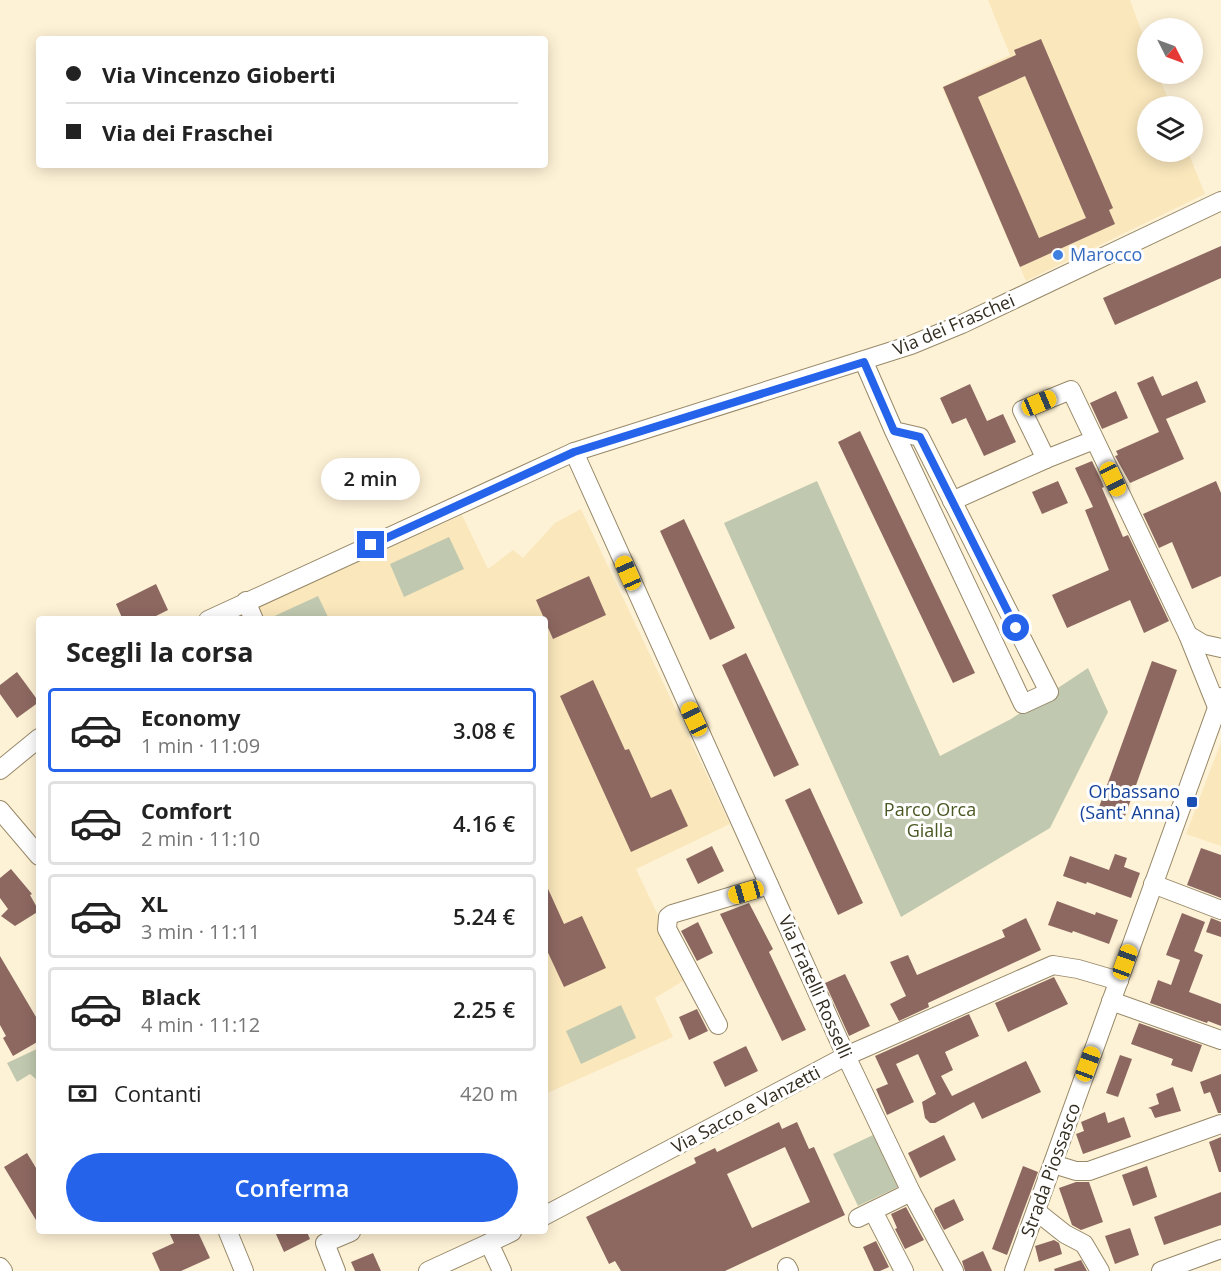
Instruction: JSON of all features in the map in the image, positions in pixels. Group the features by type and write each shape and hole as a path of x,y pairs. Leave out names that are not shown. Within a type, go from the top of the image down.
{"street":[{"name":"Via dei Fraschei","path":"216,616 574,452 864,362 911,345 962,324 1221,201"},
{"path":"864,362 894,431 1023,704 1048,692 920,437 894,431"},
{"path":"1046,459 1022,410 1071,390 1219,702"},
{"path":"952,501 1094,440"},
{"name":"Via Fratelli Rosselli","path":"574,452 846,1056 911,1192 954,1271"},
{"path":"246,602 252,616"},
{"path":"1188,635 1203,644 1221,648"},
{"name":"Strada Piossasco","path":"1014,1271 1219,702"},
{"path":"0,770 36,740"},
{"path":"0,810 36,852"},
{"path":"1153,884 1221,910"},
{"path":"718,1025 667,929 668,917 769,885"},
{"name":"Via Sacco e Vanzetti","path":"548,1214 846,1056 1053,965 1078,969 1119,981"},
{"path":"1111,1001 1221,1040"},
{"path":"1053,1164 1076,1171 1089,1171 1221,1124"},
{"path":"904,1271 882,1227 865,1214 911,1192"},
{"path":"1036,1211 1065,1234 1084,1244 1100,1271"},
{"path":"228,1234 237,1269"},
{"path":"336,1271 325,1243 346,1234"},
{"path":"428,1271 509,1234"},
{"path":"489,1243 502,1271"},
{"path":"1161,1271 1221,1249"},
{"path":"0,1267 3,1271"}],"shaded area":[{"path":"988,0 1130,0 1137,19 1137,84 1162,84 1167,96 1137,96 1137,162 1192,162 1205,194 1026,281 942,87 1010,55"},
{"path":"581,509 730,824 636,869 688,978 655,998 673,1037 548,1093 548,616 259,616 256,608 462,515 488,569 513,550 523,558 555,523"},
{"path":"1221,742 1221,846 1186,834"}],"green space":[{"name":"Parco Orca Gialla","path":"817,481 940,756 1011,719 1088,668 1108,712 1050,828 901,917 724,523"},
{"path":"449,537 464,569 404,597 390,564"},
{"path":"318,596 328,616 275,616"},
{"path":"621,1005 636,1038 581,1064 566,1031"},
{"path":"36,1049 36,1079 30,1074 17,1082 7,1063"},
{"path":"873,1135 898,1187 858,1206 833,1154"}],"building":[{"path":"1041,39 1113,208 1109,210 1115,224 1020,267 943,87 1016,55 1014,50","holes":["1025,76 1086,218 1039,238 978,97"]},
{"path":"1221,246 1221,278 1115,325 1103,298"},
{"path":"1153,376 1162,396 1197,381 1206,402 1166,419 1184,459 1130,483 1115,456 1118,455 1116,451 1159,432 1137,383"},
{"path":"970,384 987,421 1003,414 1016,442 984,456 966,418 952,424 940,398"},
{"path":"1116,391 1128,418 1102,429 1090,403"},
{"path":"860,431 975,673 953,683 838,442"},
{"path":"1092,461 1123,537 1128,535 1169,621 1144,633 1130,600 1067,628 1052,595 1109,570 1085,510 1093,507 1075,468"},
{"path":"1058,481 1068,503 1042,514 1032,492"},
{"path":"1216,481 1221,493 1221,576 1192,589 1172,542 1159,548 1143,514"},
{"path":"684,519 735,628 710,640 660,531"},
{"path":"589,576 606,615 553,639 548,628 548,616 543,616 536,600"},
{"path":"156,584 168,610 156,616 121,616 116,604"},
{"path":"746,653 799,765 774,777 722,665"},
{"path":"1152,661 1177,670 1124,819 1098,810"},
{"path":"17,672 36,698 36,704 17,718 0,694 0,685"},
{"path":"593,680 625,750 629,749 651,798 671,789 688,826 631,852 560,696"},
{"path":"810,788 863,903 838,915 785,800"},
{"path":"712,846 724,871 698,884 686,859"},
{"path":"1201,848 1221,855 1221,898 1187,885"},
{"path":"1115,854 1127,858 1124,867 1140,873 1131,898 1063,876 1070,856 1109,870"},
{"path":"11,869 32,894 30,895 36,906 36,913 15,926 1,916 8,909 0,898 0,878"},
{"path":"548,889 564,924 582,916 606,968 564,987 548,953"},
{"path":"1057,901 1095,915 1096,912 1118,920 1109,944 1048,925"},
{"path":"749,903 773,949 769,952 806,1030 782,1041 720,914"},
{"path":"1182,913 1205,922 1194,951 1203,955 1189,992 1221,1004 1221,1026 1150,1003 1158,980 1171,985 1180,960 1166,955"},
{"path":"1026,918 1041,950 928,1003 929,1007 899,1021 890,1004 906,996 890,962 908,955 917,975 1005,937 1002,930"},
{"path":"1211,918 1221,922 1221,937 1206,932"},
{"path":"698,922 713,953 697,961 681,931"},
{"path":"0,956 36,1017 36,1043 13,1056 3,1038 6,1036 0,1025"},
{"path":"845,974 870,1026 849,1036 825,983"},
{"path":"1054,977 1068,1004 1008,1032 995,1003"},
{"path":"697,1009 708,1031 689,1040 679,1017"},
{"path":"969,1014 979,1036 945,1052 953,1070 941,1076 952,1096 1026,1061 1041,1092 982,1119 974,1102 935,1123 930,1123 925,1118 922,1102 936,1094 918,1054 896,1064 914,1102 887,1115 876,1089 888,1084 875,1056"},
{"path":"1139,1023 1202,1045 1192,1072 1171,1065 1173,1059 1131,1044"},
{"path":"746,1046 758,1071 725,1087 713,1062"},
{"path":"1120,1055 1132,1059 1118,1097 1106,1093"},
{"path":"1221,1074 1221,1113 1218,1113 1210,1092 1204,1094 1200,1082"},
{"path":"1173,1087 1181,1111 1155,1118 1151,1109 1148,1108 1159,1104 1156,1094"},
{"path":"1105,1112 1108,1123 1124,1117 1131,1137 1083,1154 1076,1134 1084,1131 1081,1122"},
{"path":"779,1122 782,1129 797,1122 809,1149 814,1147 845,1215 725,1271 621,1271 615,1261 609,1264 586,1217 696,1163 694,1158 715,1148 717,1152","holes":["785,1147 810,1202 752,1228 727,1174"]},
{"path":"944,1135 956,1160 920,1178 908,1153"},
{"path":"1221,1137 1221,1172 1219,1172 1209,1142"},
{"path":"27,1153 36,1168 36,1220 4,1167"},
{"path":"1023,1166 1038,1172 1007,1255 992,1249"},
{"path":"1147,1166 1157,1197 1133,1206 1122,1175"},
{"path":"1076,1182 1089,1182 1103,1222 1081,1230 1072,1225 1059,1188"},
{"path":"1221,1192 1221,1225 1164,1245 1154,1217"},
{"path":"954,1199 964,1220 944,1230 934,1211 935,1208"},
{"path":"906,1207 924,1240 905,1249 895,1229 897,1228 891,1214"},
{"path":"1130,1228 1139,1255 1115,1264 1105,1236"},
{"path":"170,1234 199,1234 210,1258 181,1271 160,1271 152,1253 174,1243"},
{"path":"276,1234 308,1234 310,1239 284,1252"},
{"path":"1054,1240 1059,1243 1062,1254 1039,1262 1035,1246"},
{"path":"876,1241 889,1267 880,1271 874,1271 863,1247"},
{"path":"983,1251 992,1271 965,1271 962,1261"},
{"path":"373,1253 381,1271 355,1271 351,1262"},
{"path":"1081,1260 1087,1271 1055,1271 1054,1269"}],"place":[{"name":"Marocco","path":"1058,255"},
{"name":"Orbassano (Sant' Anna)","path":"1192,802"}],"route":[{"path":"371,545 574,452 864,362 894,431 920,437 1016,628"}]}
